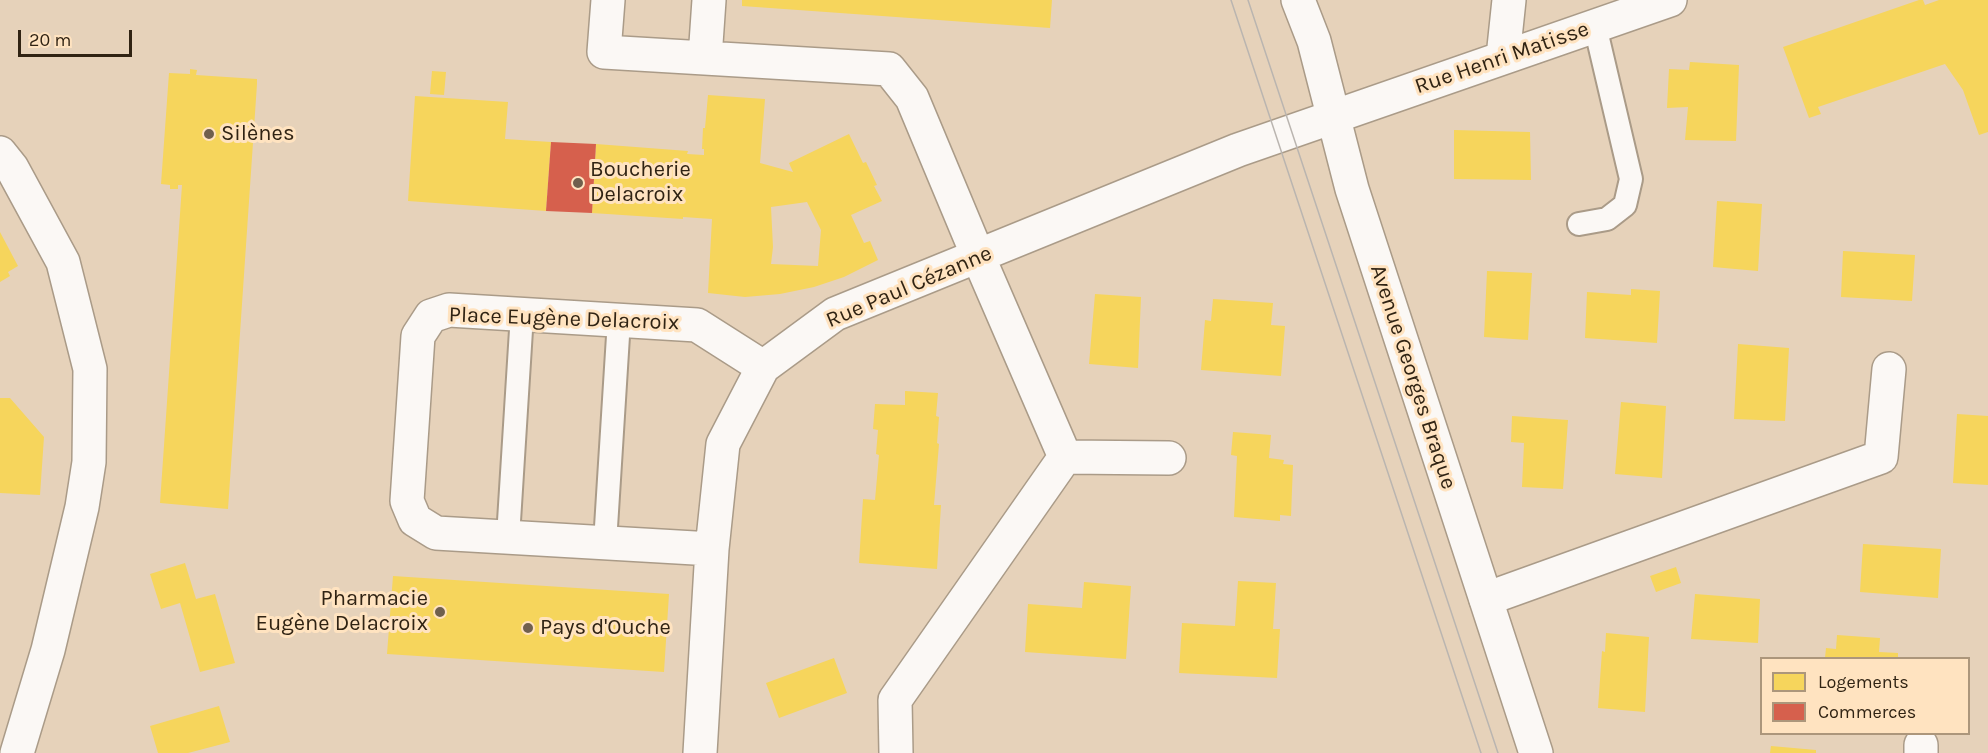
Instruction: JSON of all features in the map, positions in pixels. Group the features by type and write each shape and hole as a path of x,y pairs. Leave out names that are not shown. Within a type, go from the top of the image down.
{"street":[{"path":"608,0 604,52 889,69 912,98 1065,457"},
{"path":"705,58 709,0"},
{"name":"Avenue Georges Braque","path":"1298,0 1314,41 1352,189 1536,753"},
{"path":"1503,57 1509,0"},
{"name":"Rue Henri Matisse","path":"1334,117 1670,0"},
{"name":"Rue Paul Cézanne","path":"700,753 712,549 723,444 763,367 835,314 1238,150 1334,117"},
{"path":"0,153 12,168 63,262 90,369 89,462 82,507 48,650 17,753"},
{"name":"Place Eugène Delacroix","path":"712,549 436,533 415,520 407,501 418,336 431,316 449,310 697,325 763,367"},
{"path":"1486,599 1881,457 1889,369"},
{"path":"1065,457 1169,458"},
{"path":"896,753 895,700 1065,457"}],"lane":[{"path":"1579,224 1607,219 1625,205 1631,179 1595,26"},
{"path":"508,537 522,314"},
{"path":"606,543 619,320"}],"building: Logements":[{"path":"742,0 1052,0 1050,28 742,6"},
{"path":"1923,0 1925,5 1939,0 1988,0 1988,132 1979,135 1963,90 1945,64 1818,107 1821,114 1809,118 1783,47"},
{"path":"1690,62 1739,65 1736,141 1685,140 1688,107 1667,108 1669,69 1689,70"},
{"path":"190,69 197,70 196,75 257,79 228,509 160,503 182,185 178,185 178,189 170,189 170,185 161,184 169,73 190,74"},
{"path":"432,71 446,72 444,95 430,94"},
{"path":"708,95 765,99 760,163 793,172 789,163 849,134 863,163 866,162 882,201 851,215 864,243 870,241 878,260 844,277 814,287 780,294 745,297 708,293 712,219 592,213 596,144 688,151 687,154 704,155 704,149 702,149 703,128 705,128","holes":["807,202 821,230 818,266 771,264 773,247 771,207"]},
{"path":"415,96 508,102 505,139 551,142 546,211 408,201"},
{"path":"1454,130 1530,132 1531,180 1454,179"},
{"path":"1717,201 1762,204 1758,271 1713,267"},
{"path":"0,232 18,266 8,272 10,276 0,282"},
{"path":"1843,251 1915,255 1912,301 1841,297"},
{"path":"1487,271 1532,273 1528,340 1484,337"},
{"path":"1631,289 1660,291 1657,343 1585,338 1587,292 1631,295"},
{"path":"1095,294 1141,297 1138,368 1089,364"},
{"path":"1213,299 1273,303 1271,325 1285,326 1281,376 1201,370 1205,320 1211,321"},
{"path":"1738,344 1789,348 1785,421 1734,419"},
{"path":"905,391 938,393 936,416 939,417 937,443 939,444 934,505 941,505 937,569 859,563 863,499 875,500 879,455 876,454 878,430 873,429 875,404 905,405"},
{"path":"0,398 10,398 44,437 40,495 0,493"},
{"path":"1621,402 1666,406 1662,478 1615,474"},
{"path":"1957,414 1988,416 1988,485 1953,483"},
{"path":"1512,416 1568,420 1563,489 1522,487 1524,443 1511,442"},
{"path":"1233,432 1271,435 1269,458 1284,460 1283,464 1293,465 1291,516 1280,515 1280,521 1234,517 1237,456 1231,455"},
{"path":"1863,544 1941,549 1938,598 1860,592"},
{"path":"185,563 196,599 215,594 235,663 200,672 180,603 161,609 150,574"},
{"path":"1676,567 1681,583 1656,592 1650,576"},
{"name":"Pays d'Ouche","path":"393,576 669,594 664,672 387,654"},
{"path":"1238,581 1276,583 1273,629 1280,629 1277,678 1179,673 1182,623 1235,626"},
{"path":"1084,582 1131,586 1126,659 1025,652 1028,604 1082,608"},
{"path":"1695,594 1760,599 1758,643 1691,639"},
{"path":"1606,633 1649,637 1645,712 1598,708 1602,651 1605,652"},
{"path":"1837,635 1880,638 1879,652 1898,653 1898,657 1825,657 1826,648 1836,649"},
{"path":"834,658 847,693 779,718 766,683"},
{"path":"219,706 230,742 188,753 158,753 150,726"},
{"path":"1771,746 1816,750 1816,753 1770,753"}],"building: Commerces":[{"path":"551,142 596,144 592,213 546,211"}],"tram line":[{"path":"1231,0 1481,753"},
{"path":"1248,0 1498,753"}],"place":[{"name":"Silènes","path":"209,134"},
{"name":"Boucherie Delacroix","path":"578,183"},
{"name":"Pharmacie Eugène Delacroix","path":"440,612"},
{"name":"Pays d'Ouche","path":"528,628"}]}
